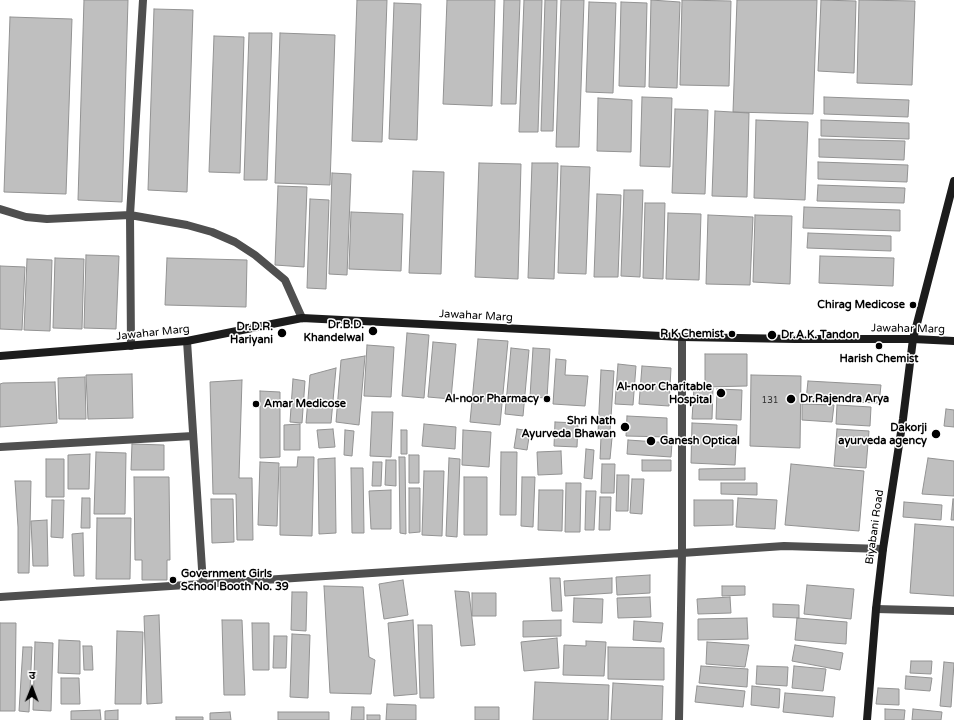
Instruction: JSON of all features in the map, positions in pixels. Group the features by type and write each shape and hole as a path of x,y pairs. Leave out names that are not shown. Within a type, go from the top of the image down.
{"main road":[{"name":"Biyabani Road","path":"867,720 876,609 883,549 903,419 913,339 954,181"},
{"name":"Jawahar Marg","path":"0,356 187,341 302,318 682,337 913,339 954,341"}],"street":[{"path":"132,346 130,215 144,0"},
{"path":"0,209 26,217 47,219 130,215 187,225 212,232 235,242 255,255 285,280 302,318"},
{"path":"679,720 682,553 682,337"},
{"path":"187,341 203,584"},
{"path":"0,447 193,436"},
{"path":"0,597 784,546 883,549"},
{"path":"876,609 954,611"}],"building":[{"path":"84,0 128,0 122,202 78,200"},
{"path":"357,0 387,0 382,142 352,141"},
{"path":"447,0 495,0 492,106 443,104"},
{"path":"504,0 520,0 516,104 501,104"},
{"path":"524,0 542,0 538,132 519,132"},
{"path":"545,0 557,0 553,131 541,131"},
{"path":"561,0 584,0 579,147 556,147"},
{"path":"651,0 680,2 677,88 649,87"},
{"path":"682,0 731,1 729,86 680,85"},
{"path":"737,0 817,0 813,114 733,112"},
{"path":"821,0 856,1 854,73 818,71"},
{"path":"859,0 915,1 912,85 857,83"},
{"path":"589,2 616,3 613,93 586,92"},
{"path":"621,2 647,3 645,87 619,86"},
{"path":"394,3 421,4 417,140 389,139"},
{"path":"154,9 193,10 187,192 148,190"},
{"path":"10,17 72,19 66,194 4,192"},
{"path":"249,33 272,33 267,180 244,180"},
{"path":"280,33 335,35 330,185 275,183"},
{"path":"214,36 244,37 240,173 209,172"},
{"path":"642,97 672,98 670,167 640,166"},
{"path":"824,97 909,100 908,117 824,114"},
{"path":"598,98 632,100 631,152 597,151"},
{"path":"675,109 708,110 705,194 672,193"},
{"path":"715,111 749,113 747,197 712,196"},
{"path":"756,120 808,122 805,200 754,198"},
{"path":"821,120 909,123 909,139 821,136"},
{"path":"819,139 905,141 904,160 819,157"},
{"path":"818,162 908,165 907,182 818,179"},
{"path":"479,163 521,164 518,279 475,277"},
{"path":"532,163 558,163 554,279 528,278"},
{"path":"561,166 590,167 586,274 558,273"},
{"path":"413,171 444,172 441,274 409,273"},
{"path":"332,173 351,174 347,275 329,274"},
{"path":"818,185 905,188 904,203 817,201"},
{"path":"278,186 307,187 304,267 275,265"},
{"path":"624,190 643,190 640,277 621,276"},
{"path":"597,194 621,195 618,277 594,277"},
{"path":"310,199 329,200 326,289 307,288"},
{"path":"645,203 665,203 663,279 643,278"},
{"path":"804,207 900,210 900,231 803,228"},
{"path":"351,212 403,214 401,271 349,269"},
{"path":"668,213 701,214 699,280 666,279"},
{"path":"708,215 753,217 750,285 706,284"},
{"path":"755,215 792,216 790,284 753,282"},
{"path":"808,233 891,236 891,251 807,248"},
{"path":"86,255 119,256 116,329 84,328"},
{"path":"820,256 894,258 893,286 819,283"},
{"path":"55,258 84,259 82,329 53,328"},
{"path":"167,258 247,260 246,307 165,305"},
{"path":"27,259 52,260 50,331 24,330"},
{"path":"0,266 25,267 22,330 0,329"},
{"path":"407,333 429,335 424,398 402,396"},
{"path":"478,339 508,341 500,425 470,422"},
{"path":"433,342 456,344 451,399 428,397"},
{"path":"367,345 394,347 391,397 364,396"},
{"path":"511,348 529,350 523,416 505,414"},
{"path":"533,348 550,349 547,398 530,397"},
{"path":"705,354 747,354 747,386 705,387"},
{"path":"365,356 359,425 336,422 341,360"},
{"path":"556,359 566,360 565,375 588,376 585,406 553,404"},
{"path":"618,364 636,366 633,405 615,404"},
{"path":"642,366 671,368 669,406 639,404"},
{"path":"336,368 331,423 306,423 310,375"},
{"path":"601,370 614,371 610,433 598,432"},
{"path":"132,374 133,418 88,419 86,375"},
{"path":"751,375 801,376 800,448 750,446"},
{"path":"85,377 86,419 59,419 58,378"},
{"path":"293,379 305,381 302,423 290,422"},
{"path":"242,380 239,478 252,478 253,540 237,540 236,494 213,494 210,382"},
{"path":"808,381 881,385 879,403 806,400"},
{"path":"55,382 57,423 0,427 0,384"},
{"path":"694,388 713,388 712,419 692,419"},
{"path":"717,389 742,390 741,420 716,419"},
{"path":"260,391 280,392 280,457 260,458"},
{"path":"802,404 834,405 832,422 802,420"},
{"path":"837,405 871,407 870,426 836,424"},
{"path":"946,409 954,410 954,427 944,426"},
{"path":"372,412 393,412 391,457 370,456"},
{"path":"627,416 667,418 667,437 626,436"},
{"path":"555,422 578,423 577,447 554,446"},
{"path":"692,423 737,425 735,465 691,463"},
{"path":"300,424 300,450 284,450 284,425"},
{"path":"424,424 456,427 455,449 422,446"},
{"path":"333,429 335,447 319,448 317,430"},
{"path":"517,429 530,431 527,450 514,448"},
{"path":"837,429 869,431 866,468 834,466"},
{"path":"345,430 354,431 352,456 344,455"},
{"path":"401,430 407,430 407,454 401,454"},
{"path":"463,430 491,432 489,467 462,465"},
{"path":"601,437 612,438 610,459 600,459"},
{"path":"628,440 672,443 671,457 627,454"},
{"path":"132,444 164,445 164,470 131,470"},
{"path":"586,449 594,450 592,479 584,478"},
{"path":"561,451 562,474 538,475 537,452"},
{"path":"96,452 126,453 125,514 94,514"},
{"path":"501,452 517,452 516,515 500,515"},
{"path":"90,454 89,489 68,489 68,455"},
{"path":"409,455 419,455 419,483 409,483"},
{"path":"298,457 314,457 312,536 280,535 280,467 297,467"},
{"path":"399,457 405,457 406,534 400,533"},
{"path":"335,458 336,533 319,534 318,459"},
{"path":"449,458 460,459 457,537 446,536"},
{"path":"928,458 954,461 954,496 922,494"},
{"path":"46,459 64,459 64,497 46,497"},
{"path":"386,460 396,460 396,486 385,485"},
{"path":"642,460 671,460 671,471 642,471"},
{"path":"260,462 279,463 277,526 258,525"},
{"path":"373,462 382,462 381,486 372,486"},
{"path":"602,464 615,464 614,493 601,493"},
{"path":"791,464 864,471 859,531 785,525"},
{"path":"351,468 363,468 364,533 352,533"},
{"path":"745,468 745,480 699,480 699,469"},
{"path":"424,471 444,471 442,536 422,535"},
{"path":"617,475 629,475 628,511 616,511"},
{"path":"134,477 169,477 170,560 167,560 167,580 142,580 142,560 135,560"},
{"path":"464,477 487,477 487,535 464,535"},
{"path":"522,477 535,477 533,527 521,526"},
{"path":"632,479 644,479 642,514 630,513"},
{"path":"15,481 31,481 29,573 18,573 18,527"},
{"path":"566,483 581,483 580,532 565,532"},
{"path":"721,483 757,483 757,495 721,494"},
{"path":"409,488 420,488 420,532 409,533"},
{"path":"391,490 391,529 371,529 369,491"},
{"path":"539,490 563,490 562,531 538,530"},
{"path":"586,491 596,491 594,530 585,530"},
{"path":"600,497 611,497 610,530 599,530"},
{"path":"82,498 90,498 90,528 81,528"},
{"path":"738,498 777,500 775,529 736,527"},
{"path":"211,499 233,499 234,542 212,543"},
{"path":"953,499 954,520 951,520"},
{"path":"52,500 64,500 63,538 51,537"},
{"path":"694,500 733,500 733,525 694,526"},
{"path":"904,502 942,505 941,520 903,517"},
{"path":"97,518 131,518 130,579 96,579"},
{"path":"47,520 48,566 33,566 31,521"},
{"path":"915,524 954,527 954,596 910,593"},
{"path":"83,533 84,576 74,576 72,534"},
{"path":"650,575 650,593 617,595 616,577"},
{"path":"550,578 560,578 562,611 552,611"},
{"path":"612,578 612,593 565,596 564,581"},
{"path":"403,580 408,615 384,619 379,584"},
{"path":"807,585 854,589 851,619 804,614"},
{"path":"324,586 363,587 369,657 375,660 371,694 330,693"},
{"path":"722,586 745,586 745,595 722,596"},
{"path":"455,591 469,592 475,645 461,646"},
{"path":"292,592 307,592 306,631 291,630"},
{"path":"472,593 496,593 496,616 472,616"},
{"path":"650,597 651,617 618,618 617,598"},
{"path":"730,597 731,613 698,614 697,599"},
{"path":"574,598 603,599 602,623 573,622"},
{"path":"773,604 799,605 799,618 773,617"},
{"path":"159,615 162,703 147,704 144,616"},
{"path":"747,618 748,639 698,640 698,619"},
{"path":"797,618 847,622 846,644 795,640"},
{"path":"222,620 242,620 245,695 224,695"},
{"path":"413,620 417,694 394,696 388,623"},
{"path":"561,620 561,636 523,637 523,621"},
{"path":"634,621 663,623 661,642 633,640"},
{"path":"0,623 16,623 15,711 0,711"},
{"path":"252,623 269,623 269,670 253,670"},
{"path":"418,625 432,625 434,698 420,698"},
{"path":"117,631 143,632 141,704 115,704"},
{"path":"292,634 310,635 308,698 290,697"},
{"path":"274,636 287,636 286,668 273,668"},
{"path":"557,638 559,668 524,671 521,642"},
{"path":"59,640 80,641 80,674 58,673"},
{"path":"586,641 606,642 604,676 563,675 564,645 586,646"},
{"path":"35,642 53,643 51,711 33,710"},
{"path":"707,642 749,645 745,667 706,664"},
{"path":"795,645 843,653 840,670 792,661"},
{"path":"83,646 92,646 93,670 84,670"},
{"path":"23,647 32,647 29,712 19,711"},
{"path":"608,647 664,648 664,680 608,679"},
{"path":"911,661 932,661 931,674 910,673"},
{"path":"944,662 954,663 951,707 940,706"},
{"path":"701,666 748,669 747,687 699,683"},
{"path":"757,666 788,667 787,686 756,684"},
{"path":"794,666 826,669 823,691 792,688"},
{"path":"906,676 932,678 930,691 905,689"},
{"path":"61,678 79,678 80,704 61,704"},
{"path":"535,682 609,685 608,720 533,720"},
{"path":"613,683 663,686 662,720 611,720"},
{"path":"697,686 745,691 743,707 695,702"},
{"path":"752,686 780,689 779,708 751,705"},
{"path":"878,688 899,689 899,705 876,704"},
{"path":"785,693 835,697 833,717 783,712"},
{"path":"387,704 416,705 416,720 386,720"},
{"path":"352,707 364,707 364,720 351,720"},
{"path":"475,707 499,707 499,720 475,720"},
{"path":"885,709 905,710 904,720 885,720"},
{"path":"913,709 942,712 941,720 912,720"},
{"path":"100,710 101,720 71,720 71,711"},
{"path":"118,710 118,720 105,720 105,711"},
{"path":"230,712 231,720 210,720 210,713"},
{"path":"278,712 329,712 329,720 278,720"},
{"path":"367,715 380,715 380,720 367,720"},
{"path":"176,717 203,717 203,720 176,720"}],"place":[{"name":"Chirag Medicose","path":"913,305"},
{"name":"Dr.B.D. Khandelwal","path":"373,331"},
{"name":"Dr.D.R. Hariyani","path":"282,333"},
{"name":"R K Chemist","path":"732,334"},
{"name":"Dr.A.K. Tandon","path":"772,335"},
{"name":"Harish Chemist","path":"879,346"},
{"name":"Al-noor Charitable Hospital","path":"721,393"},
{"name":"Al-noor Pharmacy","path":"547,399"},
{"name":"Dr.Rajendra Arya","path":"791,399"},
{"name":"Amar Medicose","path":"256,404"},
{"name":"Shri Nath Ayurveda Bhawan","path":"625,427"},
{"name":"Dakorji ayurveda agency","path":"936,434"},
{"name":"Ganesh Optical","path":"651,441"},
{"name":"Government Girls School Booth No. 39","path":"173,580"}]}
